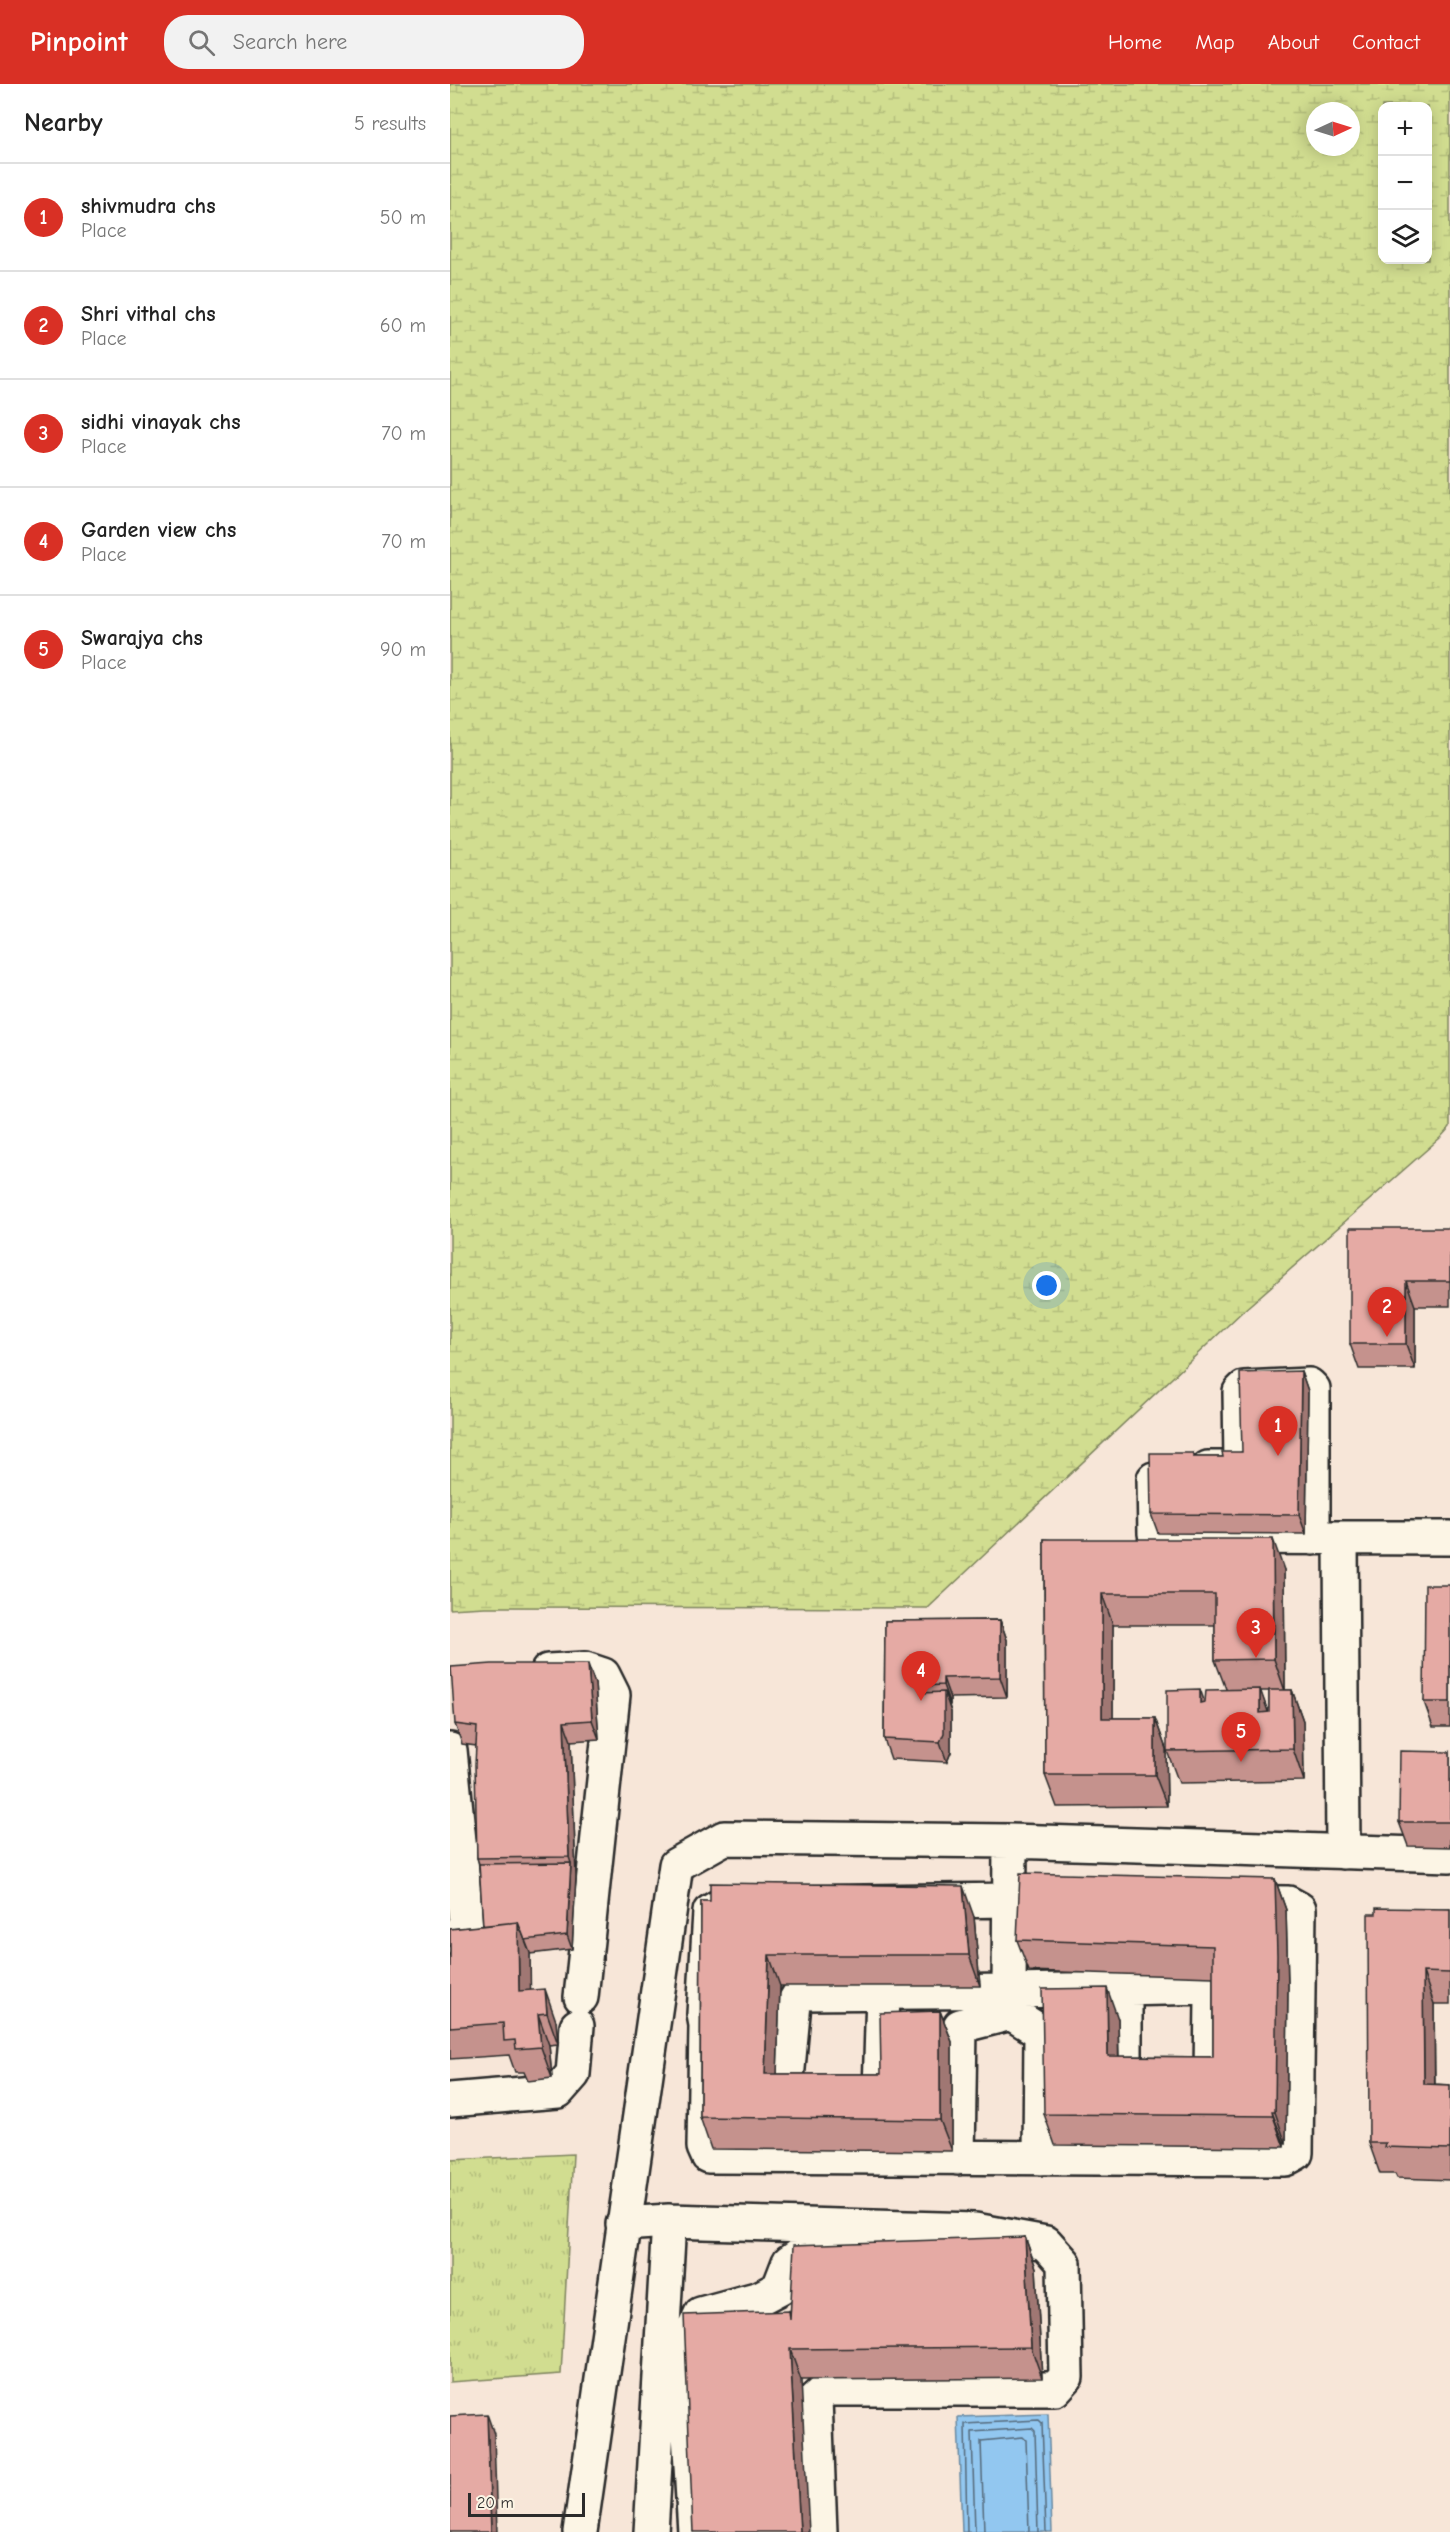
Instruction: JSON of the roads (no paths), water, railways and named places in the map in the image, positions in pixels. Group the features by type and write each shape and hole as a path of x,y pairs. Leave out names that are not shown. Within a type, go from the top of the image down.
{"street":[{"path":"1343,1852 1327,1538 1313,1389 1309,1385 1244,1388 1240,1392 1241,1462 1235,1468 1157,1470 1154,1473 1155,1534 1157,1537 1327,1538 1450,1538"},
{"path":"450,2100 558,2091 573,2074 613,1695 603,1675 585,1669 515,1673"},
{"path":"450,1750 467,1922 458,1942 450,1943"},
{"path":"580,2532 676,1865 724,1838 1010,1841 1450,1855"},
{"path":"1010,1841 1010,2002 1041,2032 1040,2158"},
{"path":"1011,1900 1288,1903 1299,1909 1296,2153 1285,2159 708,2156 704,2147 706,2025 704,2014 710,1912 723,1904 1011,1900"},
{"path":"883,1992 1010,2002 1125,1989"},
{"path":"958,2158 960,2026 1010,2002"},
{"path":"623,2224 669,2221 975,2229 1046,2243 1064,2263 1066,2377 1055,2389 826,2389 815,2399 820,2532"},
{"path":"651,2532 669,2221"},
{"path":"695,2532 685,2367 689,2340 700,2314 760,2298 778,2288 789,2262 803,2252 980,2253"}],"water":[{"path":"1048,2414 1052,2532 962,2532 958,2417"}],"place":[{"name":"Shri vithal chs","path":"1387,1337"},
{"name":"shivmudra chs","path":"1278,1456"},
{"name":"sidhi vinayak chs","path":"1256,1658"},
{"name":"Garden view chs","path":"921,1701"},
{"name":"Swarajya chs","path":"1241,1762"}]}
